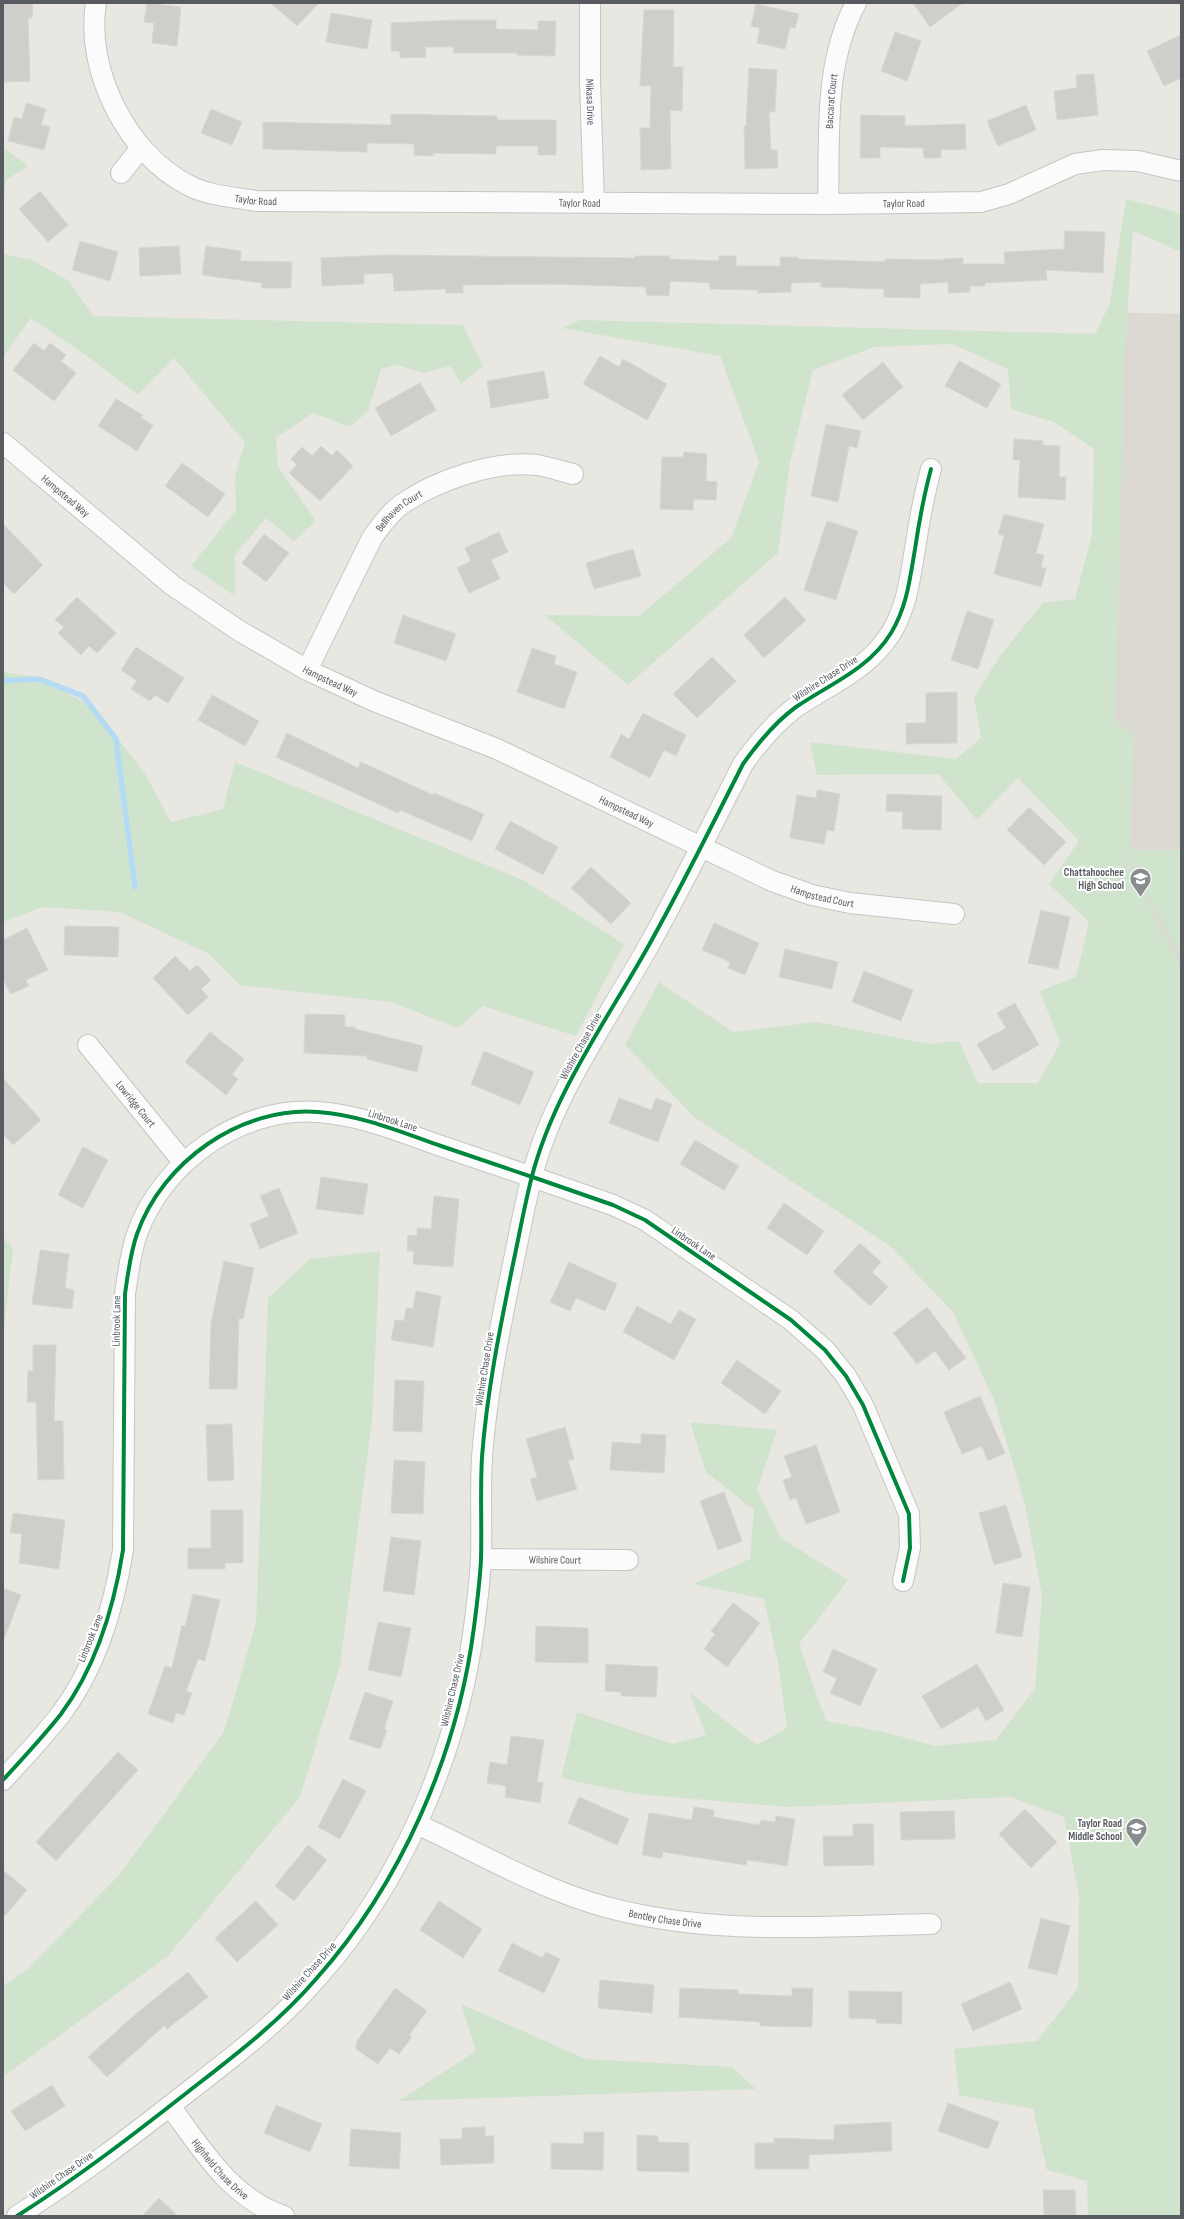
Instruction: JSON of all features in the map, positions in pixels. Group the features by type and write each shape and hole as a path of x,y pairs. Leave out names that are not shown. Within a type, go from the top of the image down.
{"street":[{"name":"Taylor Road","path":"96,3 98,64 114,108 141,148 188,186 218,195 256,201 828,204 981,202 1009,194 1075,164 1103,160 1138,160 1181,170"},
{"name":"Mikasa Drive","path":"590,3 590,80 594,202"},
{"name":"Baccarat Court","path":"828,204 828,104 835,58 850,14 856,3"},
{"path":"121,173 141,148"},
{"name":"Hampstead Way","path":"3,443 172,585 238,630 307,670 374,701 497,749 701,846"},
{"name":"Bellhaven Court","path":"307,670 372,538 385,520 401,505 420,493 458,477 494,466 536,465 573,474"},
{"name":"Wilshire Chase Drive","path":"17,2216 72,2181 258,2037 316,1980 346,1943 373,1904 417,1824 442,1764 460,1700 474,1629 481,1559 482,1462 487,1398 496,1344 532,1177 550,1126 572,1078 648,946 743,764 761,739 795,708 862,666 877,652 891,634 901,614 908,594 924,496 931,469"},
{"name":"Hampstead Court","path":"701,846 772,881 812,895 850,903 954,914"},
{"name":"Lowridge Court","path":"88,1045 184,1163"},
{"name":"Linbrook Lane","path":"3,1780 36,1745 62,1712 81,1682 108,1621 117,1586 123,1550 125,1294 129,1262 137,1234 149,1207 165,1183 184,1163 213,1140 245,1124 282,1114 318,1112 366,1120 613,1205 645,1220 791,1320 825,1350 846,1376 863,1405 909,1514 910,1548 903,1581"},
{"name":"Wilshire Court","path":"481,1559 628,1560"},
{"name":"Bentley Chase Drive","path":"417,1824 557,1890 604,1906 653,1918 698,1925 744,1928 931,1924"},
{"name":"Highfield Chase Drive","path":"170,2106 216,2168 239,2191 274,2213 284,2216"}],"shaded area":[{"name":"Chattahoochee High School","path":"1106,312 1181,314 1181,2216 1090,1482"}],"green space":[{"path":"3,147 28,166 6,180 3,206"},
{"path":"1126,199 1174,211 1181,215 1181,252 1133,231 1125,347 1115,721 1134,733 1130,850 1181,850 1181,956 1135,871 1130,854 1130,865 1181,967 1181,2216 1088,2216 1087,2181 1047,2170 1033,2109 959,2095 954,2049 1037,2041 1078,1988 1079,1896 1064,1817 1011,1797 789,1807 636,1794 561,1778 577,1712 673,1744 706,1735 690,1693 757,1745 787,1728 778,1663 764,1599 693,1584 750,1559 754,1510 706,1472 690,1422 777,1430 757,1490 781,1538 848,1580 799,1644 826,1721 884,1732 935,1746 996,1740 1035,1689 1042,1595 1025,1505 994,1400 953,1312 890,1246 694,1117 625,1045 659,982 733,1032 816,1022 930,1044 959,1041 978,1083 1038,1083 1060,1043 1040,991 1076,977 1089,922 1049,884 1079,841 1018,778 977,820 938,774 817,775 810,742 956,759 981,738 974,697 1000,656 1043,603 1075,599 1092,534 1094,449 1054,422 1011,409 1008,369 952,344 874,347 813,370 790,463 778,553 628,685 545,615 639,616 731,538 759,462 720,356 562,328 580,320 1095,334 1110,303"},
{"path":"3,254 32,260 69,281 93,316 463,325 483,366 461,384 450,366 422,373 398,365 381,369 368,411 350,427 313,413 276,438 278,467 316,521 294,541 266,518 235,555 235,596 191,566 236,510 235,476 245,443 174,358 138,395 87,356 31,318 3,357"},
{"path":"3,672 37,677 94,707 145,774 171,822 223,809 235,762 525,881 624,944 576,1036 483,1006 458,1028 391,1002 240,985 209,954 120,912 42,907 3,922"},
{"path":"3,1238 13,1248 3,1338"},
{"path":"380,1251 372,1421 340,1666 300,1797 168,1956 3,2077 3,1986 28,1969 120,1874 224,1732 256,1623 268,1298 310,1259"},
{"path":"461,2004 586,2059 732,2067 756,2089 399,2101 476,2051"}],"building":[{"path":"3,3 33,3 32,18 28,18 30,81 3,82"},
{"path":"147,3 181,7 177,46 152,43 154,23 144,22"},
{"path":"271,3 319,3 297,26"},
{"path":"913,3 963,3 930,27"},
{"path":"756,4 799,14 795,28 790,27 785,49 757,43 760,28 751,26"},
{"path":"644,10 674,10 673,67 683,67 682,111 670,110 671,169 641,170 640,128 650,128 651,86 640,86"},
{"path":"331,13 372,20 367,49 326,42"},
{"path":"496,20 496,29 538,30 538,21 556,21 555,56 517,55 517,53 454,53 454,47 425,47 426,57 400,58 400,51 391,51 391,23"},
{"path":"895,32 921,41 907,81 881,71"},
{"path":"1181,35 1181,78 1164,86 1147,51"},
{"path":"749,68 777,70 775,112 769,112 771,150 777,150 778,168 745,169 744,126 746,126"},
{"path":"1094,74 1098,115 1057,120 1054,91 1077,88 1076,75"},
{"path":"26,103 46,109 41,125 50,127 44,150 8,141 14,117 22,119"},
{"path":"1026,105 1036,130 998,146 987,121"},
{"path":"211,109 242,122 232,145 201,133"},
{"path":"391,114 497,116 497,120 556,120 556,155 538,155 538,146 496,146 496,154 433,153 433,156 414,155 414,144 367,143 367,152 263,149 263,122 391,125"},
{"path":"861,115 905,116 905,126 965,124 966,149 941,150 941,158 924,158 923,148 880,147 880,158 860,158"},
{"path":"40,191 68,225 48,242 19,209"},
{"path":"1065,231 1105,232 1103,273 1046,270 1047,280 985,283 985,286 970,286 970,292 948,293 948,282 920,284 920,298 884,297 884,289 821,287 821,282 791,283 791,292 758,293 758,290 710,289 710,283 670,281 669,296 646,295 646,287 551,284 463,285 463,293 446,293 446,289 394,291 393,273 364,274 364,284 322,286 321,258 387,255 635,258 635,256 670,256 670,259 719,261 719,256 736,256 736,266 781,266 780,257 885,262 885,259 943,260 963,258 963,264 1005,264 1004,252 1064,249"},
{"path":"80,241 118,252 110,281 72,270"},
{"path":"179,246 181,274 140,276 139,248"},
{"path":"206,246 241,251 240,261 292,262 291,288 261,288 262,283 202,275"},
{"path":"34,343 44,351 50,343 66,355 61,361 76,373 54,401 13,370"},
{"path":"600,356 619,367 623,359 667,384 647,420 583,384"},
{"path":"959,361 1001,384 987,408 945,386"},
{"path":"883,362 903,387 863,420 842,395"},
{"path":"544,371 549,398 491,408 487,381"},
{"path":"420,383 436,410 391,436 375,408"},
{"path":"116,399 143,415 141,418 153,425 137,451 98,426"},
{"path":"826,424 861,431 857,448 849,446 838,502 811,496"},
{"path":"1014,439 1043,441 1043,445 1060,446 1059,477 1066,477 1065,500 1018,497 1020,460 1013,460"},
{"path":"321,446 332,456 337,450 353,466 320,501 289,473 297,465 291,459 302,447 312,456"},
{"path":"684,452 707,454 706,481 717,482 716,500 694,499 693,510 660,509 662,457 683,457"},
{"path":"182,463 225,494 208,517 165,486"},
{"path":"1004,514 1044,524 1036,553 1044,555 1041,567 1046,569 1041,587 994,574 1004,536 998,534"},
{"path":"827,521 858,531 836,600 804,590"},
{"path":"3,524 43,565 14,594 3,583"},
{"path":"499,532 508,552 491,560 500,579 469,593 457,568 471,561 465,548"},
{"path":"264,534 289,553 266,582 242,563"},
{"path":"633,549 641,576 594,589 586,563"},
{"path":"77,597 116,633 97,653 89,646 81,655 58,633 64,627 55,620"},
{"path":"785,597 806,620 764,658 744,635"},
{"path":"967,611 994,620 978,669 951,660"},
{"path":"403,615 456,634 446,661 394,643"},
{"path":"136,647 184,678 168,703 155,695 150,701 131,689 137,681 121,670"},
{"path":"532,648 556,656 554,664 577,672 564,709 517,692"},
{"path":"712,657 736,681 697,718 673,694"},
{"path":"957,692 957,743 906,744 906,723 926,723 926,693"},
{"path":"212,695 259,721 245,746 198,720"},
{"path":"643,713 686,735 676,756 664,750 650,778 610,757 621,734 629,739"},
{"path":"287,733 358,768 361,762 433,795 434,793 484,814 472,841 400,810 398,813 276,757"},
{"path":"817,790 840,794 834,831 827,830 824,844 790,838 797,795 816,798"},
{"path":"887,794 942,796 941,830 902,829 903,812 886,811"},
{"path":"1029,807 1066,842 1044,865 1007,830"},
{"path":"510,821 558,847 543,875 495,849"},
{"path":"591,867 631,903 611,924 571,888"},
{"path":"1041,910 1070,917 1058,969 1028,963"},
{"path":"714,923 759,943 745,975 728,968 730,962 702,950"},
{"path":"65,926 119,927 118,957 64,955"},
{"path":"27,928 48,970 26,980 29,986 11,994 3,979 3,940"},
{"path":"785,949 838,962 832,989 779,977"},
{"path":"175,956 190,971 197,965 211,980 201,989 208,997 188,1015 153,978"},
{"path":"864,971 913,990 901,1021 852,1002"},
{"path":"1015,1003 1039,1045 993,1071 977,1044 1006,1028 997,1013"},
{"path":"305,1014 345,1015 345,1027 355,1027 355,1029 423,1046 417,1072 367,1059 367,1056 304,1053"},
{"path":"210,1032 244,1059 232,1074 238,1079 226,1095 185,1062"},
{"path":"484,1051 534,1072 520,1105 471,1084"},
{"path":"3,1078 41,1120 13,1145 3,1134"},
{"path":"619,1098 651,1110 656,1098 672,1104 658,1142 609,1123"},
{"path":"695,1140 739,1166 724,1190 680,1164"},
{"path":"83,1147 108,1160 83,1208 58,1195"},
{"path":"321,1177 368,1184 363,1215 316,1209"},
{"path":"279,1188 298,1233 260,1249 250,1224 269,1216 260,1196"},
{"path":"434,1196 459,1199 453,1267 413,1264 414,1251 407,1251 408,1235 417,1236 417,1228 431,1229"},
{"path":"784,1203 824,1231 807,1255 767,1228"},
{"path":"860,1243 881,1262 872,1272 888,1287 870,1306 833,1272"},
{"path":"40,1250 69,1254 65,1288 74,1290 72,1309 32,1304"},
{"path":"224,1261 254,1268 243,1319 239,1318 237,1389 209,1389 211,1323"},
{"path":"569,1262 617,1284 605,1311 576,1298 570,1311 550,1302"},
{"path":"416,1291 441,1296 433,1347 391,1340 395,1320 404,1321 406,1308 413,1309"},
{"path":"637,1306 671,1324 679,1310 696,1319 674,1360 623,1332"},
{"path":"927,1307 966,1358 949,1370 935,1351 917,1364 893,1333"},
{"path":"33,1345 56,1345 54,1421 63,1421 64,1479 38,1480 36,1402 27,1402 28,1371 33,1371"},
{"path":"737,1360 781,1391 765,1414 721,1383"},
{"path":"395,1380 424,1381 422,1432 393,1431"},
{"path":"980,1396 1005,1453 988,1461 982,1446 962,1454 944,1412"},
{"path":"232,1424 234,1480 208,1481 206,1425"},
{"path":"565,1427 574,1459 568,1461 577,1489 537,1501 530,1479 537,1477 526,1439"},
{"path":"641,1434 666,1435 664,1473 610,1470 612,1442 641,1444"},
{"path":"816,1445 840,1512 806,1524 796,1498 790,1500 783,1480 792,1477 784,1456"},
{"path":"394,1460 425,1462 423,1514 391,1513"},
{"path":"724,1492 742,1541 718,1550 700,1501"},
{"path":"1006,1505 1022,1557 994,1565 979,1513"},
{"path":"211,1510 243,1510 243,1563 225,1563 225,1569 188,1569 188,1548 211,1548"},
{"path":"13,1513 65,1520 59,1569 19,1563 22,1534 10,1533"},
{"path":"391,1537 421,1541 414,1595 383,1591"},
{"path":"1003,1583 1030,1587 1022,1637 996,1633"},
{"path":"3,1588 21,1595 4,1639 3,1639"},
{"path":"193,1594 220,1600 205,1661 198,1659 186,1691 192,1693 184,1715 176,1713 173,1723 148,1714 165,1666 172,1668 182,1625 185,1626"},
{"path":"733,1603 760,1623 727,1667 704,1649 715,1634 711,1631"},
{"path":"378,1622 411,1628 401,1677 368,1670"},
{"path":"536,1626 588,1628 588,1663 535,1662"},
{"path":"833,1649 877,1669 860,1706 830,1693 837,1678 823,1672"},
{"path":"606,1664 658,1667 656,1697 621,1696 621,1692 605,1691"},
{"path":"977,1664 1004,1710 986,1721 978,1707 941,1729 922,1696"},
{"path":"365,1692 393,1701 384,1729 387,1730 380,1749 349,1739"},
{"path":"511,1736 544,1740 537,1782 543,1783 540,1803 505,1797 506,1786 487,1783 490,1762 507,1765"},
{"path":"118,1752 138,1770 56,1861 36,1842"},
{"path":"343,1779 366,1791 340,1839 318,1827"},
{"path":"579,1797 629,1819 617,1845 568,1823"},
{"path":"694,1807 714,1810 713,1817 760,1825 761,1820 775,1822 776,1816 795,1819 787,1866 747,1860 746,1865 663,1852 662,1858 642,1855 649,1813 692,1820"},
{"path":"1025,1809 1057,1842 1031,1868 999,1834"},
{"path":"954,1811 955,1839 901,1840 900,1812"},
{"path":"853,1824 873,1824 874,1865 824,1866 823,1836 853,1836"},
{"path":"308,1845 327,1860 294,1901 275,1886"},
{"path":"3,1870 27,1890 3,1918"},
{"path":"256,1901 278,1925 237,1962 215,1938"},
{"path":"439,1901 482,1929 463,1958 420,1930"},
{"path":"1041,1918 1070,1926 1057,1975 1028,1968"},
{"path":"512,1943 542,1958 546,1952 560,1959 544,1993 498,1971"},
{"path":"188,1972 208,1997 167,2029 165,2025 107,2077 88,2057 138,2012"},
{"path":"600,1980 654,1985 652,2013 598,2008"},
{"path":"1010,1982 1022,2009 973,2031 961,2004"},
{"path":"395,1988 427,2011 409,2035 412,2037 399,2054 390,2048 378,2064 356,2049 357,2041"},
{"path":"680,1988 738,1990 738,1994 792,1996 792,1988 813,1988 812,2027 760,2026 760,2022 679,2017"},
{"path":"849,1991 902,1992 902,2024 876,2023 876,2019 849,2018"},
{"path":"52,2085 65,2106 25,2131 11,2111"},
{"path":"948,2103 999,2122 988,2149 938,2131"},
{"path":"276,2105 322,2124 310,2152 264,2133"},
{"path":"891,2122 892,2151 809,2155 809,2169 755,2169 755,2143 774,2143 774,2138 834,2140 834,2125"},
{"path":"485,2127 485,2136 494,2136 494,2163 441,2165 440,2139 462,2139 462,2128"},
{"path":"351,2129 401,2133 399,2169 349,2166"},
{"path":"584,2132 604,2132 603,2170 551,2169 551,2143 584,2144"},
{"path":"637,2135 658,2136 658,2142 689,2143 689,2172 637,2171"},
{"path":"1043,2190 1075,2190 1076,2216 1044,2216"},
{"path":"159,2198 178,2216 142,2216"}],"waterway":[{"path":"3,681 39,679 83,696 116,739 135,887"}],"cycle path":[{"path":"17,2216 83,2171 147,2124 239,2052 287,2010 302,1995 347,1942 374,1902 399,1859 421,1815 439,1769 455,1722 466,1674 474,1627 480,1576 481,1470 487,1408 499,1336 528,1190 540,1149 552,1118 566,1089 661,923 743,764 781,719 796,707 848,675 872,657 891,633 901,613 907,592 931,469"},
{"path":"3,1780 47,1731 73,1696 94,1656 109,1615 123,1550 125,1294 131,1256 137,1234 149,1208 165,1184 185,1162 208,1144 233,1129 261,1118 289,1113 318,1112 365,1120 613,1205 645,1220 791,1320 825,1350 846,1376 863,1405 909,1514 910,1548 903,1581"}],"place":[{"name":"Chattahoochee High School","path":"1140,898"},
{"name":"Taylor Road Middle School","path":"1137,1848"}]}
